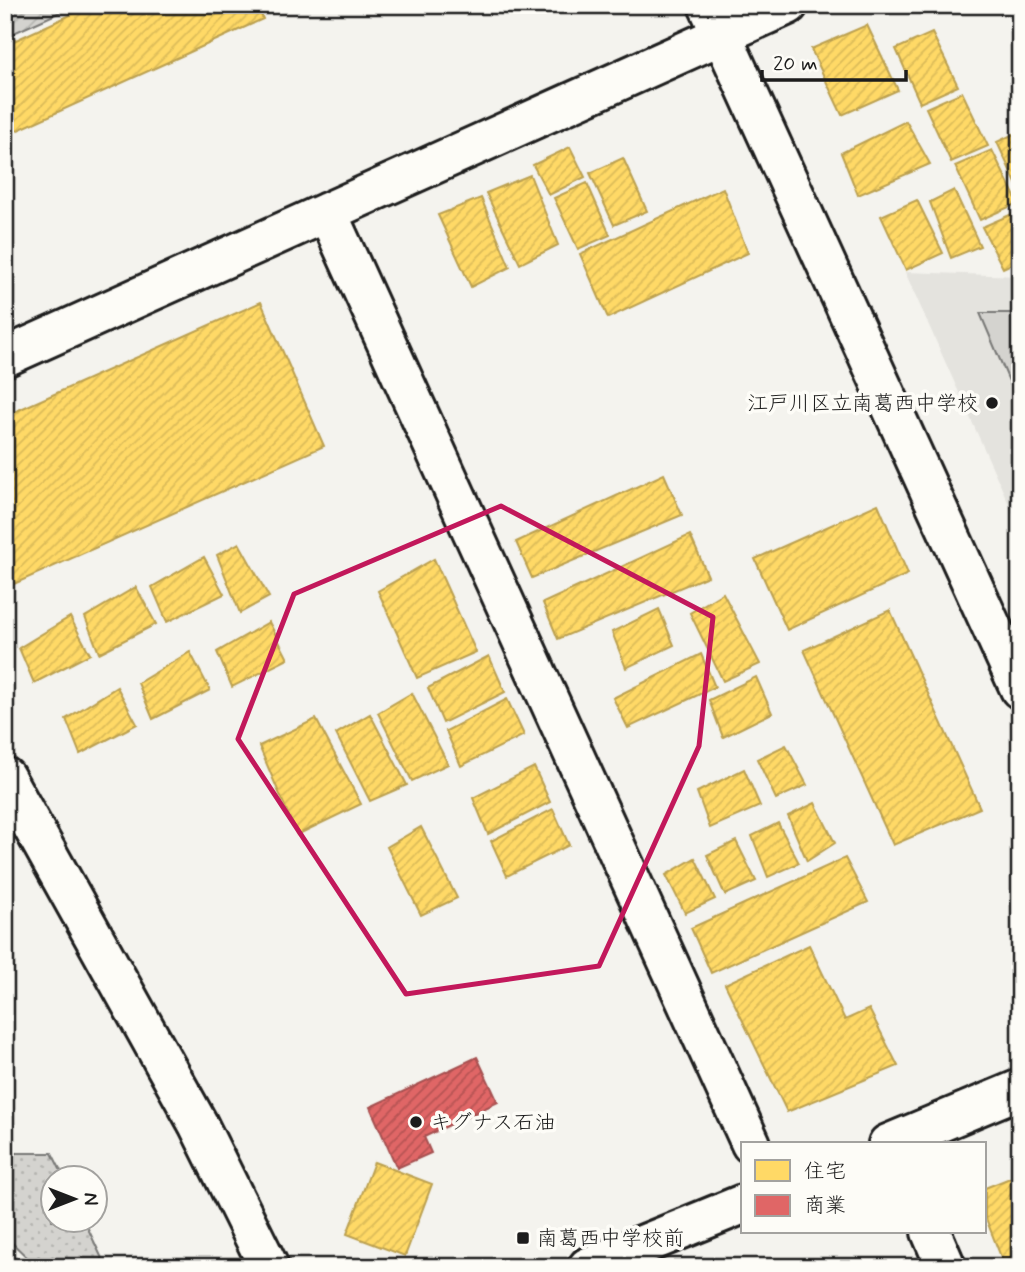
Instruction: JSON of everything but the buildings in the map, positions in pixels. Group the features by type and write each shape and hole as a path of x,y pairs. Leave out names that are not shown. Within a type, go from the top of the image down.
{"street":[{"path":"5,357 327,212 715,20 788,5"},
{"path":"715,20 1020,689"},
{"path":"327,212 750,1142"},
{"path":"5,777 198,1124 269,1267"},
{"path":"895,1142 1020,1089"},
{"path":"588,1267 741,1205"},
{"path":"933,1234 946,1267"}],"highlighted area":[{"path":"501,506 713,617 699,746 599,966 406,994 238,739 294,594"}],"shaded area":[{"path":"5,5 76,5 5,37"},
{"name":"江戸川区立南葛西中学校","path":"905,272 1020,276 1020,529"},
{"path":"980,313 1020,313 1020,407"},
{"path":"5,1153 52,1153 58,1164 38,1164 38,1234 91,1234 106,1267 37,1267 5,1236"}],"place":[{"name":"江戸川区立南葛西中学校","path":"992,403"},
{"name":"キグナス石油","path":"416,1122"},
{"name":"南葛西中学校前","path":"523,1238"}]}
